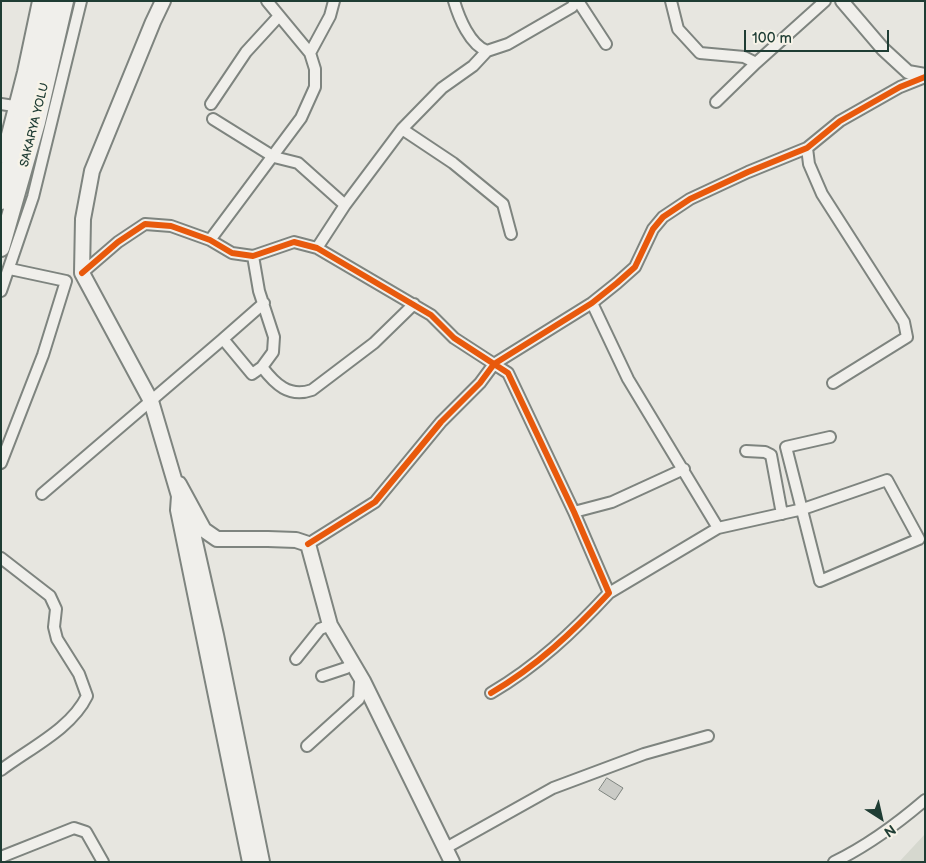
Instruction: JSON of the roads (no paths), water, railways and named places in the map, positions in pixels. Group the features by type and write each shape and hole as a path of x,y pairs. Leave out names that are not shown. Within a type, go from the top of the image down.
{"highway":[{"path":"1,201 50,1"},
{"name":"SAKARYA YOLU","path":"1,248 30,148 66,1"}],"main road":[{"path":"163,1 152,22 92,171 83,219 82,273 151,401 179,496 187,507 216,635 262,862"},
{"path":"172,473 204,530 217,539 278,539 296,540 308,544 330,625 363,681 452,862"},
{"path":"179,496 178,510 250,862"}],"street":[{"path":"1,158 38,1"},
{"path":"1,291 33,198 81,1"},
{"path":"210,240 274,157 301,118 315,88 315,69 310,53 268,1"},
{"path":"310,53 330,16 334,1"},
{"path":"454,1 470,34 480,48 487,51"},
{"path":"317,248 345,205 402,129 442,88 473,66 487,51 516,39 572,8 577,1 606,44"},
{"path":"671,1 678,29 700,54 744,57 756,63"},
{"path":"716,102 825,1"},
{"path":"842,1 883,49 908,72 925,76"},
{"path":"211,104 246,52 279,16"},
{"path":"308,544 375,502 441,422 480,383 494,364 592,303 635,267 653,229 664,217 690,199 748,172 808,148 840,121 900,87 925,76"},
{"path":"1,104 14,106"},
{"path":"212,118 274,157 298,163 345,205"},
{"path":"402,129 453,164 503,204 511,234"},
{"path":"808,148 809,164 822,194 904,322 907,337 833,382"},
{"path":"82,273 118,242 145,224 171,226 210,240 232,253 253,256 294,242 317,248 414,304 431,315 454,338 508,373 574,512 609,593"},
{"path":"223,339 252,374 262,367 273,352 274,337 259,291 253,256"},
{"path":"1,463 3,449 43,355 66,281 10,269"},
{"path":"42,494 264,303"},
{"path":"592,303 628,379 718,528"},
{"path":"262,367 282,388 300,394 312,390 374,343 414,304"},
{"path":"491,693 524,673 556,647 609,593 718,528 804,509 887,480 920,539 820,581 804,509 786,447 830,437"},
{"path":"746,451 765,452 770,455 782,514"},
{"path":"574,512 612,502 684,469"},
{"path":"1,558 50,596 56,609 54,627 56,639 79,674 87,696 80,709 49,736 1,770"},
{"path":"296,659 320,629 330,625"},
{"path":"322,676 346,668 353,663"},
{"path":"307,746 359,699 360,683 363,681"},
{"path":"444,849 554,788 644,754 708,736"},
{"path":"834,862 858,850 908,815 925,800"},
{"path":"1,857 74,828 86,832 104,862"}]}
